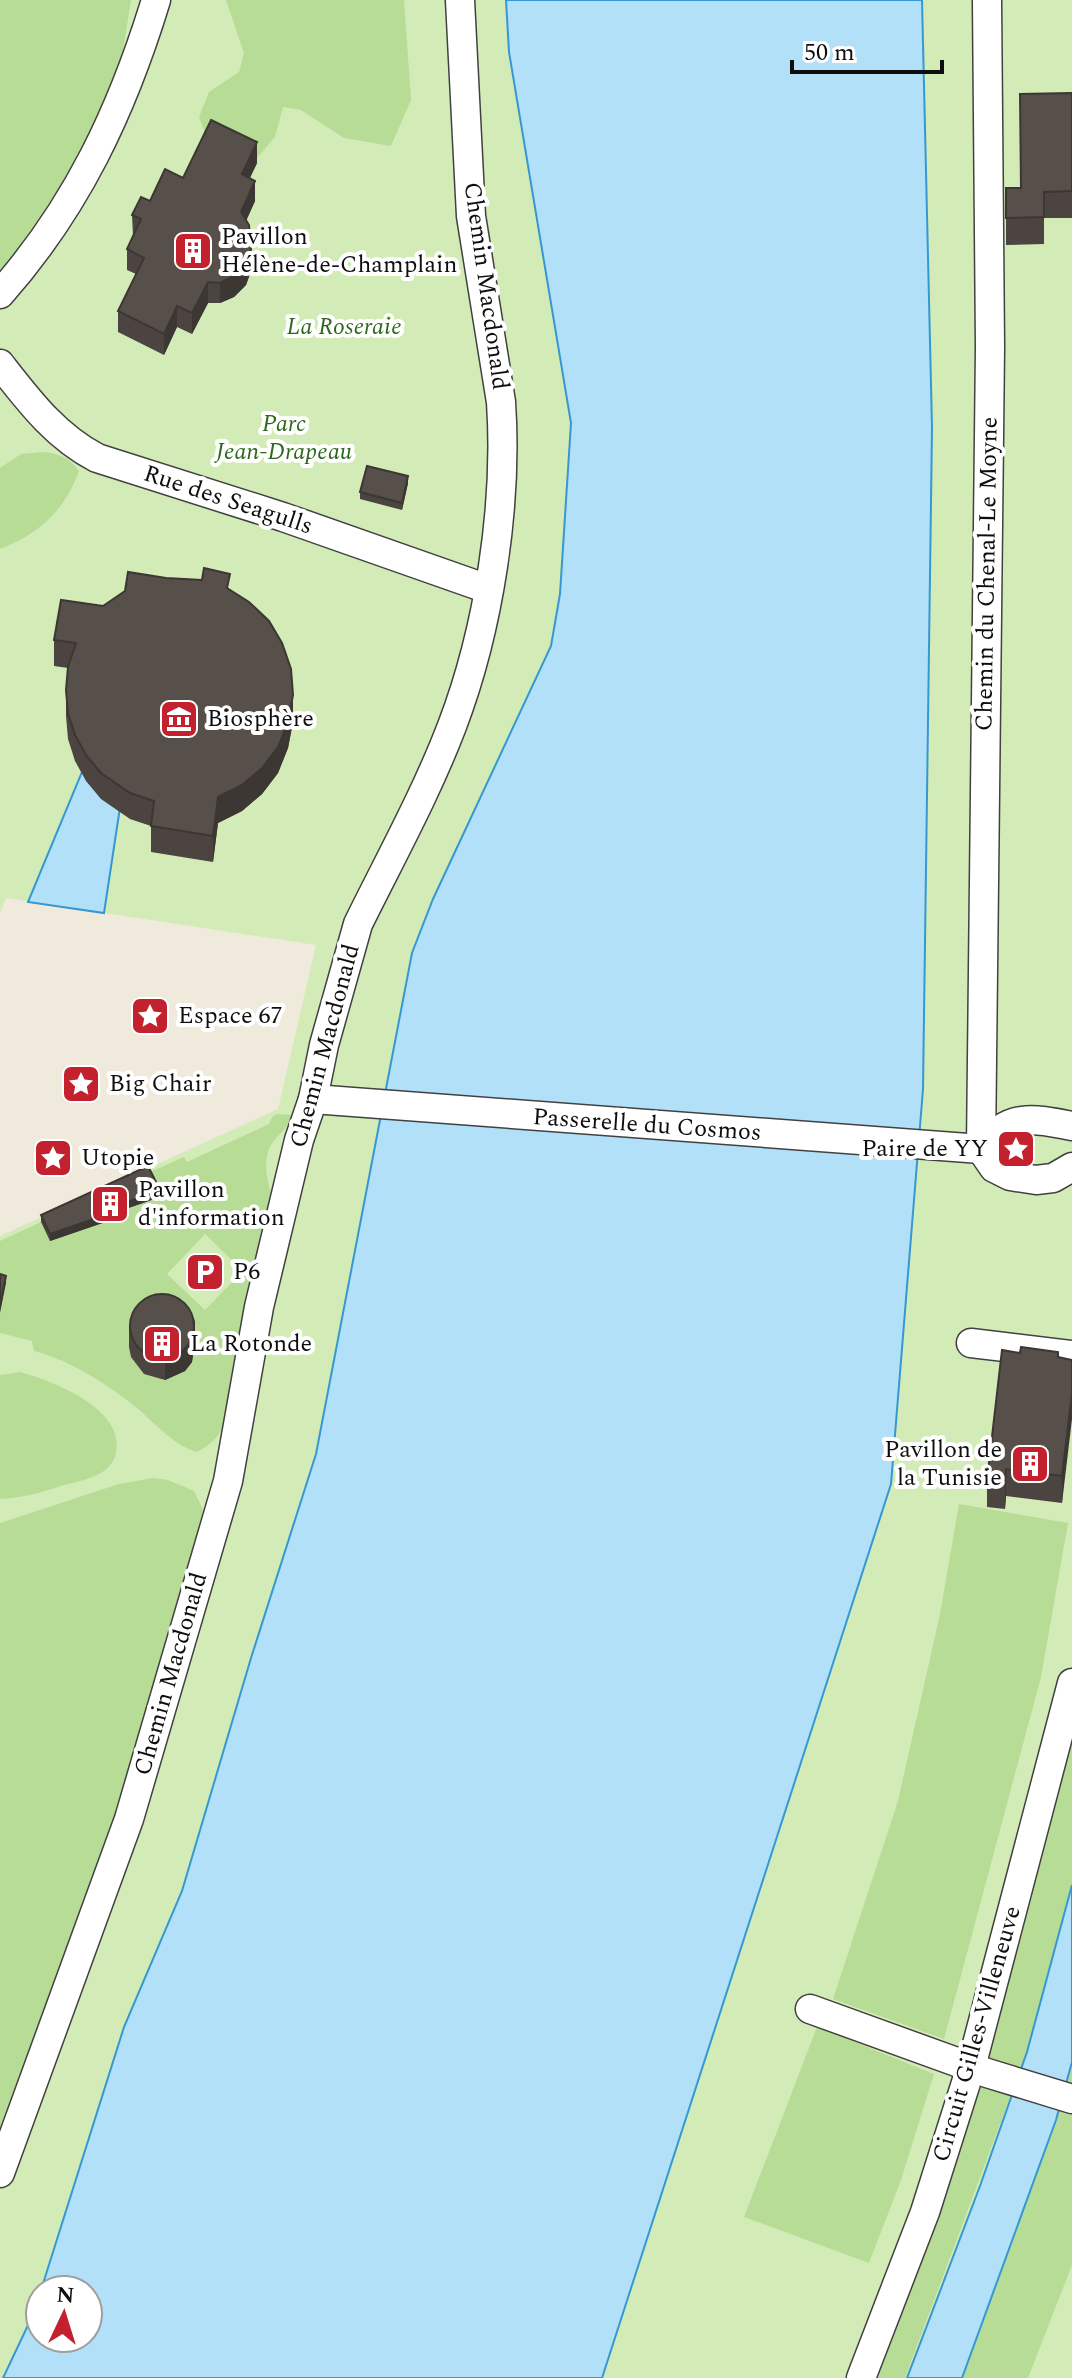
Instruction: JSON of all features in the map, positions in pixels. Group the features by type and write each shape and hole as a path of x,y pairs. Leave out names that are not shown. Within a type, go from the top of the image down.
{"street":[{"path":"0,294 37,252 84,179 134,69 156,0"},
{"name":"Chemin Macdonald","path":"0,2173 129,1819 224,1497 259,1307 299,1140 313,1099 324,1045 358,924 452,726 488,589 501,502 503,429 471,216 460,0"},
{"name":"Chemin du Chenal-Le Moyne","path":"968,1148 990,347 987,0"},
{"name":"Rue des Seagulls","path":"0,364 57,432 97,458 283,517 488,589"},
{"name":"Passerelle du Cosmos","path":"313,1099 968,1148"},
{"path":"1072,1126 1017,1120 968,1148 1010,1176 1036,1180 1053,1178 1072,1167"},
{"path":"971,1343 1072,1355"},
{"name":"Circuit Gilles-Villeneuve","path":"861,2378 979,2070 1072,1683"},
{"path":"810,2009 979,2070 1072,2099"}],"green space":[{"name":"Parc Jean-Drapeau","path":"0,0 506,0 509,52 571,423 560,594 551,646 433,899 412,953 316,1454 182,1891 124,2027 45,2274 24,2274 24,2334 3,2378 0,2378"},
{"path":"0,0 131,0 119,76 63,195 0,279"},
{"path":"226,0 404,0 411,100 391,146 344,138 301,110 283,107 275,137 257,158 206,136 199,117 209,92 239,72 244,53"},
{"path":"922,0 1072,0 1072,2378 602,2378 891,1484 923,1089 932,428"},
{"path":"43,452 63,457 75,466 79,471 73,485 49,519 27,536 0,549 0,468 21,454"},
{"path":"291,1115 267,1154 267,1175 272,1195 228,1416 220,1433 208,1445 197,1452 188,1449 102,1382 61,1360 34,1351 32,1341 0,1333 0,1241 41,1222 119,1212 160,1197 148,1173 184,1157 187,1162 269,1124 272,1117","holes":["205,1234 243,1271 205,1310 167,1274"]},
{"path":"20,1372 68,1390 99,1410 116,1437 115,1457 106,1469 46,1491 0,1499 0,1375"},
{"path":"153,1478 168,1480 194,1491 203,1510 200,1534 116,1822 0,2140 0,1523 119,1484"},
{"path":"959,1504 1068,1523 1041,1677 944,2039 833,1999 898,1801 940,1614"},
{"path":"1072,1737 1072,1885 1027,2052 905,2378 873,2378 981,2088"},
{"path":"817,2027 934,2074 901,2180 869,2263 744,2217"},
{"path":"1072,2062 1072,2265 1028,2378 962,2378 1056,2120"}],"shaded area":[{"name":"Espace 67","path":"6,898 316,945 278,1109 0,1236 0,913"}],"water":[{"path":"506,0 922,0 932,428 923,1089 891,1484 602,2378 3,2378 24,2334 24,2354 104,2354 104,2274 46,2274 124,2027 182,1891 316,1454 412,953 433,899 551,646 560,594 571,423 509,52"},
{"path":"94,743 129,748 104,913 28,902"},
{"path":"1072,1885 1072,2062 1056,2120 962,2378 907,2378 1027,2052"}],"building":[{"path":"1072,93 1072,191 1044,192 1044,217 1006,218 1006,188 1021,188 1020,94"},
{"name":"Pavillon Hélène-de-Champlain","path":"211,120 257,142 242,174 255,181 241,212 249,225 251,250 246,265 234,276 220,283 208,282 192,313 177,306 164,334 118,311 144,258 127,249 141,219 132,215 141,197 150,201 165,169 183,178"},
{"path":"367,466 408,476 402,503 360,492"},
{"name":"Biosphère","path":"204,568 230,574 227,588 249,602 269,621 282,643 291,669 293,695 288,722 278,747 262,768 242,785 218,797 213,836 151,826 154,801 130,793 101,773 86,755 68,713 68,667 76,643 54,640 61,600 103,606 125,591 128,572 202,580"},
{"name":"Pavillon d'information","path":"148,1166 160,1190 119,1205 120,1210 50,1234 41,1215"},
{"path":"0,1274 6,1276 0,1306"},
{"path":"162,1294 174,1296 185,1303 192,1314 192,1338 185,1349 174,1356 162,1358 150,1356 139,1349 132,1338 130,1326 132,1314 139,1303 150,1296"},
{"name":"Pavillon de la Tunisie","path":"1021,1347 1058,1352 1058,1357 1072,1360 1072,1393 1062,1476 1006,1469 1005,1482 987,1480 1002,1350 1020,1353"}],"place":[{"name":"Pavillon Hélène-de-Champlain","path":"193,251"},
{"name":"Biosphère","path":"179,719"},
{"name":"Espace 67","path":"150,1016"},
{"name":"Big Chair","path":"81,1084"},
{"name":"Paire de YY","path":"1016,1149"},
{"name":"Utopie","path":"53,1158"},
{"name":"Pavillon d'information","path":"110,1204"},
{"name":"P6","path":"205,1272"},
{"name":"La Rotonde","path":"162,1344"},
{"name":"Pavillon de la Tunisie","path":"1030,1464"}],"park label":[{"name":"La Roseraie","path":"344,327"}]}
